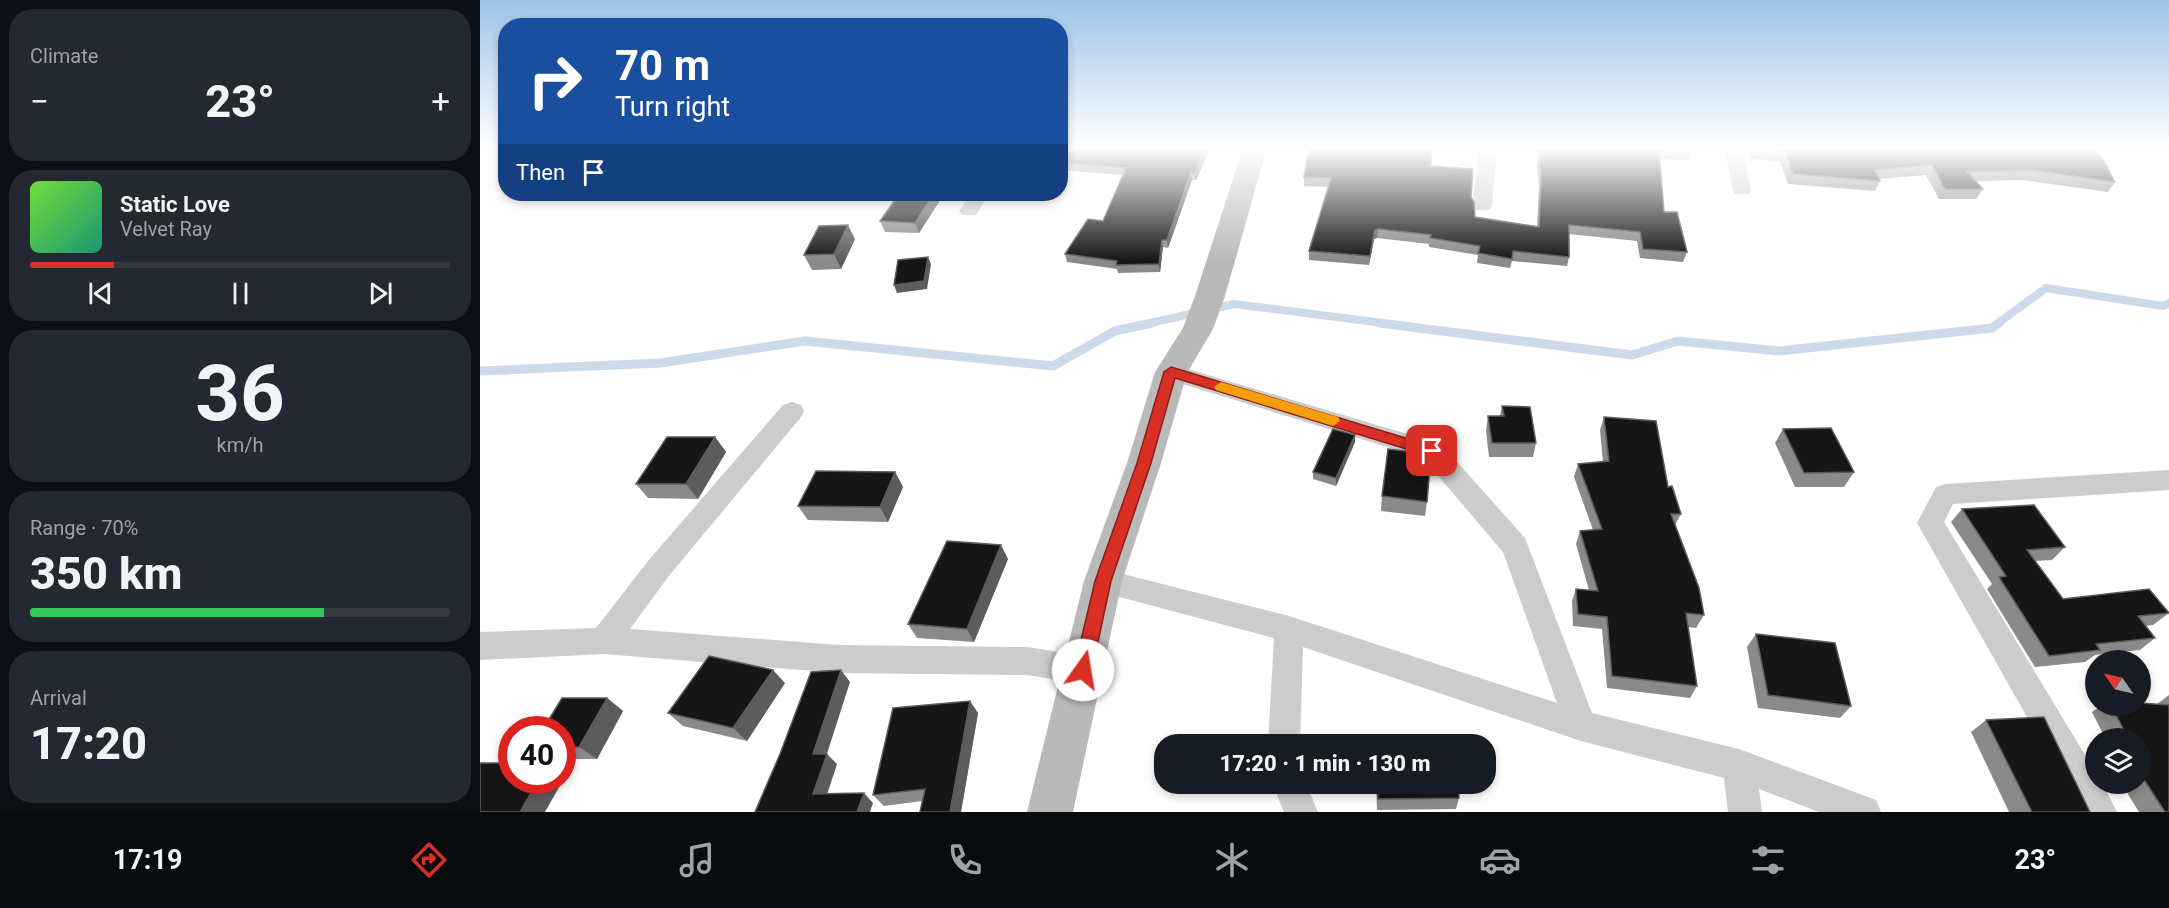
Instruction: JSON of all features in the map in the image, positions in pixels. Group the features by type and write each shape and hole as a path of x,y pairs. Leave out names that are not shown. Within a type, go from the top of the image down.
{"street":[{"path":"1050,812 1103,581 1144,463 1171,372 1204,312 1243,186"},
{"path":"1482,206 1484,186"},
{"path":"1741,186 1742,190"},
{"path":"969,211 975,201"},
{"path":"1171,372 1432,451 1515,546 1581,726"},
{"path":"604,641 658,569 792,411"},
{"path":"2100,812 1930,523 1945,494 2169,480"},
{"path":"1103,581 1288,629 1581,726 1739,765 1864,812"},
{"path":"1284,734 1288,629"},
{"path":"480,646 604,641 839,659 1027,662 1083,670"},
{"path":"1739,765 1745,812"},
{"path":"1294,794 1301,812"}],"building":[{"path":"1118,186 1186,186 1167,240 1162,240 1159,264 1116,265 1117,261 1065,254 1088,219 1103,221"},
{"path":"1329,186 1472,186 1471,197 1474,202 1475,217 1539,227 1541,186 1662,186 1664,212 1677,212 1687,252 1643,249 1640,232 1569,225 1569,257 1513,251 1512,259 1478,253 1480,246 1430,238 1431,235 1378,229 1375,230 1370,256 1309,251"},
{"path":"1943,186 1980,186 1983,189 1945,189"},
{"path":"894,201 929,201 915,223 880,221"},
{"path":"848,225 834,254 804,255 819,226"},
{"path":"928,257 924,281 894,285 898,260"},
{"path":"1502,406 1530,407 1536,443 1492,443 1488,416 1504,416"},
{"path":"1604,417 1656,421 1668,487 1672,486 1681,514 1671,514 1699,588 1704,615 1686,613 1697,686 1612,676 1607,617 1578,614 1576,589 1598,591 1580,531 1602,529 1578,464 1609,461"},
{"path":"1831,428 1854,472 1804,473 1783,429"},
{"path":"1333,429 1355,435 1336,478 1313,472"},
{"path":"667,437 715,437 686,484 636,484"},
{"path":"1388,449 1431,454 1427,502 1382,496"},
{"path":"816,471 895,472 880,507 798,506"},
{"path":"2034,505 2065,547 2027,550 2063,599 2149,589 2169,613 2138,616 2155,638 2096,644 2100,650 2049,656 1999,577 2006,576 1962,509"},
{"path":"947,541 1001,545 967,629 908,624"},
{"path":"1756,634 1835,643 1851,706 1768,695"},
{"path":"709,656 773,670 733,728 668,713"},
{"path":"841,670 813,754 827,754 813,794 864,793 857,812 755,812 811,672"},
{"path":"562,698 607,698 579,747 576,747 576,716 551,716"},
{"path":"970,701 950,812 920,812 925,789 873,795 893,708"},
{"path":"2151,704 2169,705 2169,812 2165,812 2151,790 2151,728 2123,728 2117,716 2151,716"},
{"path":"2044,717 2090,812 2032,812 1986,720"},
{"path":"480,763 498,763 498,794 530,794 520,812 480,812"},
{"path":"1378,794 1459,794 1459,798 1378,799"}],"waterway":[{"path":"1997,324 2046,288 2163,306 2169,303"},
{"path":"1146,324 1234,304 1391,324"},
{"path":"480,371 660,363 805,341 1053,366 1115,331 1152,323"},
{"path":"1379,323 1632,355 1678,341 1779,351 1992,328 1999,323"}],"slow traffic":[{"path":"1221,387 1333,421"}],"route":[{"path":"1083,670 1103,581 1144,463 1171,372 1432,451"}]}
